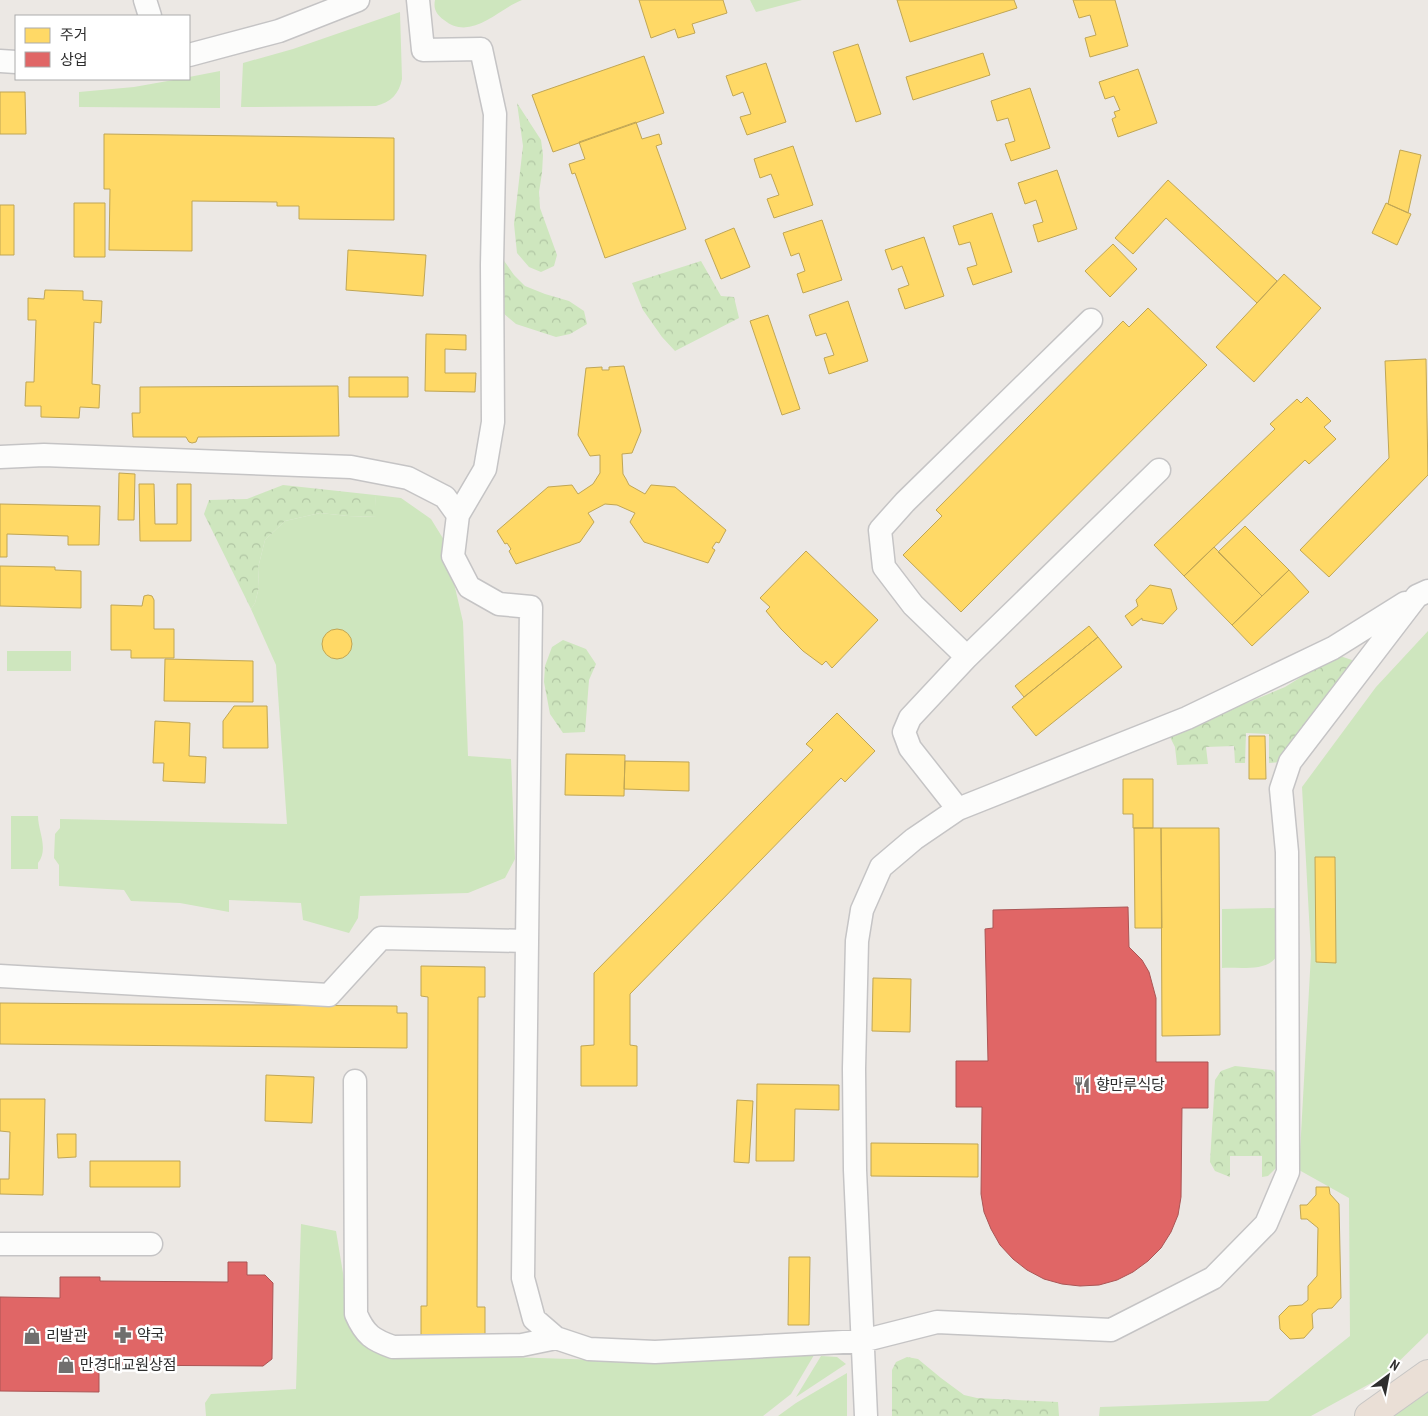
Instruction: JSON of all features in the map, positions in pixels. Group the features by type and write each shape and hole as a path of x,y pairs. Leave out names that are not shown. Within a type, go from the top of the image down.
{"highway":[{"path":"1369,1416 1428,1374"}],"street":[{"path":"144,0 150,15"},
{"path":"190,55 279,31 358,0"},
{"path":"418,0 423,50 481,49 495,114 492,265 493,422 485,469 458,515 454,556 468,587 499,604 531,607 523,1278 534,1319 556,1338 589,1349 655,1352 862,1341 938,1322 1111,1330 1213,1278 1266,1224 1288,1172 1287,852 1281,789 1290,762 1422,593"},
{"path":"0,61 15,62"},
{"path":"966,657 913,605 884,567 880,530 905,502 1091,320"},
{"path":"0,457 44,455 351,467 408,478 444,497 458,515"},
{"path":"958,809 910,748 904,732 910,718 966,657 1159,470"},
{"path":"866,1416 855,1170 854,1069 857,941 862,910 881,868 914,839 958,809 1187,718 1333,648 1422,593"},
{"path":"0,976 329,995 381,938 527,941"},
{"path":"355,1081 356,1314 363,1329 376,1341 393,1348 522,1345 556,1338"},
{"path":"0,1244 151,1244"}],"green space":[{"path":"435,0 522,0 484,22 464,27 454,26 442,18 435,9"},
{"path":"750,0 802,0 756,12"},
{"path":"400,12 402,79 394,97 386,102 376,106 241,107 243,63 293,49"},
{"path":"220,71 220,108 79,107 79,92 134,87 173,80 190,80 190,77"},
{"path":"517,103 541,140 543,155 539,192 540,208 557,255 554,266 541,272 529,267 517,253 514,224 523,146"},
{"path":"500,255 514,275 525,286 569,301 584,311 587,324 570,334 556,337 516,324 503,313"},
{"path":"701,261 721,296 734,297 739,318 675,351 662,337 643,310 632,283"},
{"path":"283,485 375,495 377,517 320,513 285,521 265,540 258,568 259,587 255,603 251,609 204,514 209,500 247,499"},
{"path":"375,495 401,498 431,519 444,540 463,622 468,756 511,759 515,859 505,878 468,893 360,896 358,918 349,933 303,920 301,903 229,900 229,912 180,903 131,901 124,890 59,886 59,865 54,858 55,834 60,828 60,819 287,824 276,665 251,609 255,603 259,587 258,568 265,540 285,521 320,513 376,517"},
{"path":"1428,631 1428,1333 1384,1376 1311,1416 1099,1416 1100,1407 1268,1401 1350,1336 1349,1198 1299,1170 1311,954 1302,787 1376,687"},
{"path":"563,640 586,649 596,664 589,680 585,732 563,733 550,714 544,682 545,666 552,647"},
{"path":"7,651 71,651 71,671 7,671"},
{"path":"1340,656 1352,660 1353,667 1280,762 1269,763 1269,734 1246,733 1245,763 1235,763 1234,746 1206,747 1208,764 1177,765 1175,747 1169,735 1285,687 1330,659"},
{"path":"11,816 38,816 43,852 38,863 38,869 11,869"},
{"path":"1279,908 1277,956 1273,961 1260,967 1222,968 1222,909"},
{"path":"1235,1066 1273,1070 1280,1077 1277,1167 1268,1176 1262,1177 1262,1156 1230,1156 1230,1177 1215,1171 1210,1162 1215,1080 1221,1071"},
{"path":"301,1224 336,1231 351,1321 386,1353 601,1360 814,1355 791,1394 763,1416 206,1416 205,1403 211,1394 296,1389"},
{"path":"821,1356 837,1357 846,1364 796,1397"},
{"path":"907,1357 918,1359 964,1395 977,1398 1058,1402 1059,1416 892,1416 892,1370 896,1362"},
{"path":"847,1373 847,1416 778,1416 796,1403"},
{"path":"1428,1390 1428,1416 1393,1416 1417,1400"}],"building: 주거":[{"path":"639,0 723,0 727,13 692,24 695,33 678,38 675,29 651,38"},
{"path":"897,0 1014,0 1017,8 910,42"},
{"path":"1073,0 1115,0 1128,46 1090,57 1085,38 1096,35 1090,15 1079,18"},
{"path":"858,44 881,114 856,122 833,52"},
{"path":"983,53 990,75 913,100 906,77"},
{"path":"644,56 664,113 553,152 532,95"},
{"path":"766,63 786,122 747,135 740,117 751,114 743,92 733,96 726,76"},
{"path":"1138,69 1157,123 1118,137 1112,119 1116,117 1114,112 1120,110 1114,96 1105,99 1099,82"},
{"path":"1030,88 1050,148 1011,161 1005,144 1015,141 1008,118 997,121 991,101"},
{"path":"0,92 25,92 26,134 0,134"},
{"path":"636,122 642,139 659,134 662,144 656,146 686,229 605,258 575,173 572,174 569,164 585,159 579,142"},
{"path":"104,134 394,138 394,220 299,219 299,206 277,206 277,202 192,201 192,251 109,250 110,189 104,189"},
{"path":"793,146 813,205 774,218 767,199 779,195 771,174 760,178 754,159"},
{"path":"1400,150 1421,155 1408,213 1388,204"},
{"path":"1057,170 1077,229 1038,242 1033,225 1043,222 1036,200 1025,204 1018,183"},
{"path":"1168,180 1277,281 1257,303 1166,218 1133,254 1115,238"},
{"path":"74,203 105,203 105,257 74,257"},
{"path":"1386,203 1411,214 1397,245 1372,233"},
{"path":"0,205 14,205 14,255 0,255"},
{"path":"992,213 1012,272 973,285 967,268 977,265 970,242 959,245 953,226"},
{"path":"822,220 842,280 803,293 797,274 805,271 799,253 791,256 783,233"},
{"path":"734,228 750,267 721,279 705,240"},
{"path":"924,237 944,296 905,309 898,289 909,285 902,266 892,270 885,250"},
{"path":"1113,244 1137,269 1110,297 1085,271"},
{"path":"348,250 426,255 423,296 346,290"},
{"path":"1284,274 1321,308 1254,382 1216,347"},
{"path":"45,290 83,291 83,300 102,301 101,323 94,322 92,384 100,385 99,408 80,407 79,418 41,417 41,406 25,406 26,382 34,382 36,320 28,320 28,298 44,299"},
{"path":"848,301 868,361 829,374 824,358 834,355 826,333 816,336 809,315"},
{"path":"1148,308 1207,365 961,612 903,555 942,516 936,510 1123,321 1129,327"},
{"path":"768,315 800,409 782,415 750,321"},
{"path":"426,334 466,335 466,350 445,349 445,373 476,373 475,392 425,391"},
{"path":"1426,359 1428,475 1329,577 1300,550 1389,458 1385,361"},
{"path":"624,366 641,431 632,453 622,454 623,474 629,485 645,494 651,485 675,487 726,530 719,543 716,542 712,548 715,550 708,563 644,542 630,522 635,513 617,505 605,504 588,513 594,522 580,542 516,564 509,551 511,549 507,543 505,544 497,531 548,487 572,485 578,494 593,484 600,473 600,455 590,456 578,435 586,368 602,367 602,370 609,370 609,367"},
{"path":"349,377 408,377 408,397 349,397"},
{"path":"338,386 339,436 198,437 196,442 192,443 186,437 133,437 132,413 140,413 140,387"},
{"path":"1307,397 1331,421 1324,427 1336,439 1309,464 1305,460 1184,576 1154,545 1275,429 1270,424 1297,399 1301,403"},
{"path":"119,473 135,474 134,520 118,520"},
{"path":"139,484 154,484 155,524 177,524 177,484 191,484 191,541 140,541"},
{"path":"0,504 100,506 99,545 68,545 68,536 7,534 7,557 0,557"},
{"path":"1245,526 1289,570 1262,596 1218,552"},
{"path":"1214,547 1262,596 1232,625 1184,576"},
{"path":"806,551 878,620 832,668 826,661 822,665 803,651 766,611 770,607 760,598"},
{"path":"0,566 55,567 55,570 81,571 81,608 0,606"},
{"path":"1289,570 1309,592 1252,646 1232,625"},
{"path":"1150,585 1171,589 1177,609 1163,624 1142,620 1142,618 1132,626 1125,616 1138,606 1136,600"},
{"path":"144,596 152,596 154,600 154,629 174,629 174,658 131,658 131,650 111,650 111,605 142,606"},
{"path":"1089,626 1098,637 1024,697 1015,686"},
{"path":"337,629 348,633 352,644 348,655 337,659 326,655 322,644 326,633"},
{"path":"1098,637 1122,667 1036,736 1012,707"},
{"path":"165,659 253,661 253,702 164,701"},
{"path":"234,706 267,706 268,748 223,748 223,721"},
{"path":"837,713 875,751 845,782 841,778 630,994 630,1045 637,1046 637,1086 581,1086 581,1046 594,1045 594,973 813,750 806,744"},
{"path":"155,721 190,723 189,756 206,757 205,783 163,781 164,763 153,763"},
{"path":"1249,736 1265,736 1266,779 1249,779"},
{"path":"566,754 625,755 624,796 565,795"},
{"path":"625,761 689,762 689,791 624,789"},
{"path":"1123,779 1153,779 1153,828 1133,828 1133,814 1123,814"},
{"path":"1134,828 1161,828 1162,928 1135,928"},
{"path":"1161,828 1219,828 1220,1035 1162,1036"},
{"path":"1315,857 1335,857 1336,963 1316,962"},
{"path":"421,966 485,967 485,997 478,997 477,1307 485,1307 485,1337 421,1337 421,1306 427,1306 428,997 421,996"},
{"path":"873,978 911,979 910,1032 872,1031"},
{"path":"0,1003 397,1006 397,1013 407,1013 407,1048 0,1044"},
{"path":"266,1075 314,1077 312,1123 265,1121"},
{"path":"757,1084 839,1085 839,1110 795,1109 794,1161 756,1161"},
{"path":"0,1099 45,1099 43,1195 0,1194 0,1179 9,1179 10,1132 0,1131"},
{"path":"737,1100 753,1101 749,1163 734,1162"},
{"path":"57,1134 76,1134 76,1157 58,1158"},
{"path":"871,1143 978,1144 978,1177 871,1176"},
{"path":"90,1161 180,1161 180,1187 90,1187"},
{"path":"1316,1187 1329,1187 1330,1194 1339,1204 1341,1298 1332,1308 1318,1309 1312,1314 1313,1328 1304,1338 1290,1339 1280,1329 1279,1316 1289,1306 1302,1305 1308,1300 1308,1286 1317,1276 1318,1228 1307,1219 1301,1219 1300,1205 1307,1205 1316,1195"},
{"path":"789,1257 810,1257 809,1325 788,1325"}],"building: 상업":[{"name":"향만루식당","path":"1128,907 1129,947 1142,960 1149,972 1156,998 1156,1062 1208,1062 1208,1108 1182,1108 1181,1197 1178,1215 1171,1232 1161,1248 1133,1272 1117,1280 1099,1285 1080,1286 1062,1284 1044,1279 1027,1270 1000,1245 991,1229 984,1212 981,1194 982,1107 956,1107 956,1061 988,1061 985,929 993,928 993,910"},
{"path":"228,1262 247,1262 247,1275 265,1275 273,1283 272,1359 263,1366 99,1365 99,1392 0,1391 0,1297 60,1298 60,1277 100,1277 100,1281 228,1282"}],"place":[{"name":"향만루식당","path":"1082,1085"},
{"name":"약국","path":"123,1335"},
{"name":"리발관","path":"32,1336"},
{"name":"만경대교원상점","path":"66,1365"}]}
